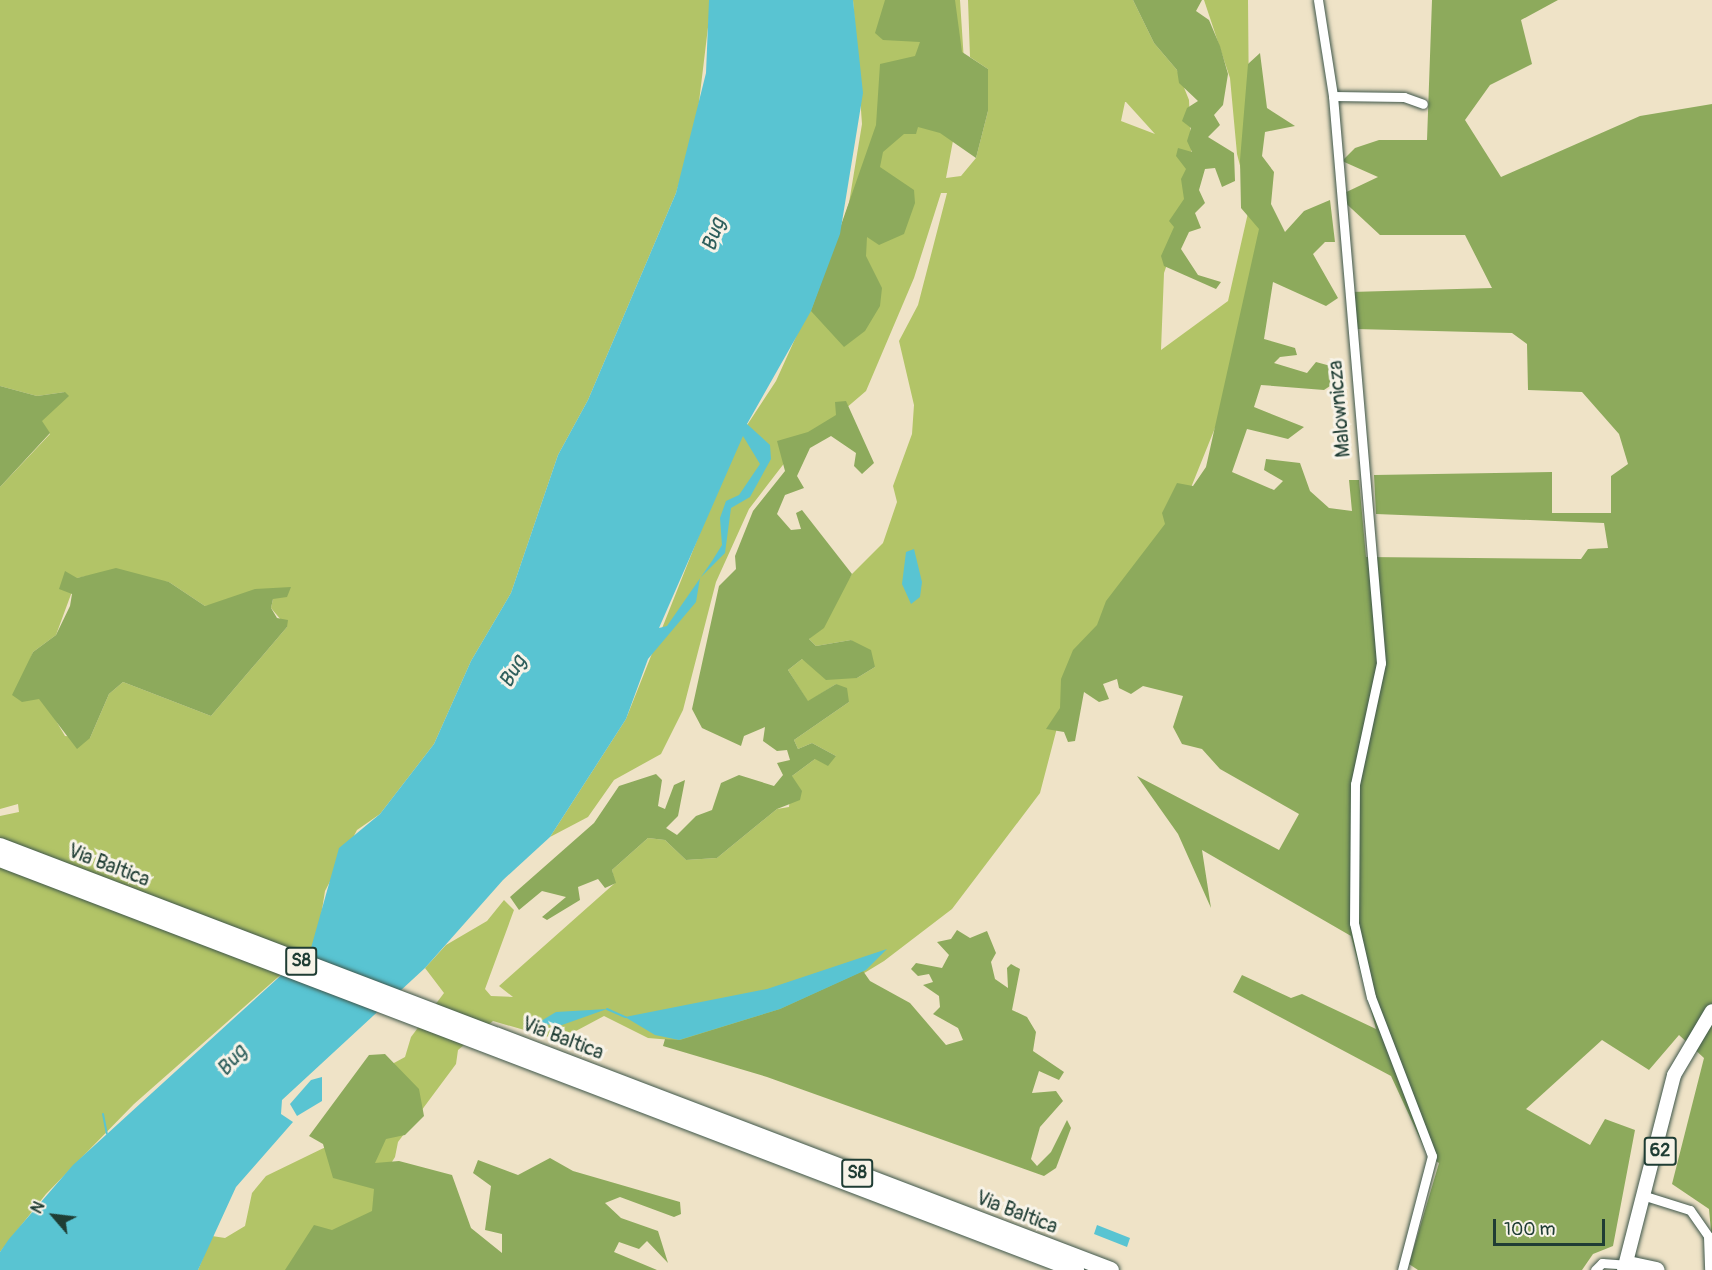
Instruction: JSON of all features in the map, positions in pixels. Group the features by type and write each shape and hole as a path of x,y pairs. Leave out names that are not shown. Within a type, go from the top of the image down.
{"highway":[{"name":"Via Baltica","path":"0,846 1076,1270"},
{"name":"Via Baltica","path":"0,859 1111,1270"},
{"path":"1630,1268 1656,1270"}],"main road":[{"name":"62","path":"1630,1268 1646,1196 1672,1101 1694,1040 1712,1011"}],"street":[{"name":"Malownicza","path":"1318,0 1333,96 1381,663 1372,717 1355,784 1354,924 1371,997 1432,1156 1402,1270"},
{"path":"1333,96 1404,97 1424,104"},
{"path":"1646,1196 1677,1202 1702,1224 1712,1256 1709,1270"},
{"path":"1595,1270 1602,1263 1630,1268"}],"green space":[{"path":"0,0 709,0 709,19 696,127 676,193 588,400 558,455 511,593 471,661 434,744 380,814 357,830 325,891 318,935 311,948 134,1104 46,1194 0,1252 0,816 19,812 18,804 0,809 0,487 50,434 41,421 65,392 37,396 0,386","holes":["92,575 169,582 205,606 273,599 271,608 287,627 211,716 123,682 109,694 90,738 65,736 26,670 33,652 56,635 77,578"]},
{"path":"853,0 960,0 965,77 946,178 961,176 976,158 988,111 988,69 970,57 968,0 1133,0 1154,43 1177,70 1189,100 1193,190 1164,273 1161,350 1228,301 1250,204 1237,154 1230,78 1204,0 1248,0 1249,111 1262,215 1254,277 1221,413 1186,500 1058,724 1040,793 952,909 884,961 820,1000 684,1041 648,1038 604,1016 559,1040 493,1021 458,1050 456,1064 398,1142 395,1157 375,1189 391,1224 336,1270 198,1270 212,1236 225,1238 245,1226 252,1193 266,1176 336,1142 370,1076 405,1057 411,1037 444,993 425,968 446,945 487,921 504,900 514,910 485,989 491,996 513,997 499,986 615,883 612,870 648,838 665,840 686,860 717,858 777,809 789,807 792,776 815,759 836,756 812,743 798,749 794,740 849,702 836,684 808,702 788,670 802,659 843,678 857,678 875,667 851,640 816,646 809,639 852,574 883,543 897,502 893,486 912,434 914,405 899,341 918,305 947,193 941,193 914,278 866,391 789,457 749,509 716,582 683,710 661,754 614,780 588,817 550,837 626,719 736,442 776,381 828,266 849,203 862,124","holes":["1126,102 1155,134 1121,121"]},
{"path":"885,0 955,0 962,52 988,69 988,111 976,158 940,133 918,127 916,134 904,134 883,152 880,167 914,190 915,203 904,234 879,245 867,237 866,256 882,288 880,306 865,331 844,347 811,311 876,125 880,64 915,56 920,42 883,40 875,33"},
{"path":"1133,0 1202,0 1196,11 1209,20 1220,46 1228,74 1223,105 1214,115 1220,125 1208,137 1234,153 1235,181 1222,187 1215,168 1205,169 1199,190 1205,203 1195,213 1201,228 1189,232 1181,249 1198,275 1221,282 1216,289 1164,266 1161,256 1174,227 1169,221 1184,199 1181,179 1186,169 1176,156 1178,148 1192,152 1187,141 1191,128 1182,121 1187,108 1198,101 1179,83 1177,70 1154,43"},
{"path":"1432,0 1558,0 1521,20 1532,64 1490,85 1465,120 1501,177 1640,116 1712,104 1712,1242 1709,1209 1672,1184 1704,1058 1679,1035 1649,1070 1602,1040 1526,1109 1590,1145 1605,1119 1635,1130 1613,1246 1593,1254 1582,1270 1418,1270 1409,1264 1439,1163 1428,1156 1391,1076 1233,992 1242,975 1291,998 1302,994 1376,1029 1351,936 1202,850 1211,908 1178,834 1137,776 1279,850 1299,814 1220,769 1202,749 1182,744 1173,727 1183,696 1143,686 1131,694 1119,688 1117,679 1103,684 1109,699 1099,702 1084,692 1075,741 1068,742 1064,732 1046,729 1060,708 1061,679 1073,650 1097,625 1106,601 1165,524 1162,513 1177,483 1193,486 1206,467 1259,229 1241,208 1240,160 1248,64 1260,53 1267,108 1295,126 1265,132 1262,156 1274,172 1271,204 1285,232 1304,211 1330,200 1335,242 1325,242 1313,254 1338,298 1326,306 1273,282 1264,339 1295,348 1297,355 1280,357 1274,363 1307,373 1316,362 1338,368 1336,382 1324,390 1261,385 1254,407 1304,427 1288,439 1247,429 1232,472 1274,490 1283,481 1264,470 1266,459 1300,463 1310,491 1329,508 1352,511 1349,480 1359,480 1366,557 1581,559 1588,549 1608,548 1604,523 1376,514 1374,475 1552,472 1552,513 1611,513 1611,476 1628,464 1619,434 1582,392 1528,390 1527,344 1512,333 1356,329 1351,292 1492,288 1465,235 1380,235 1338,196 1378,177 1342,161 1355,148 1379,140 1427,140"},
{"path":"0,386 37,396 65,392 69,396 42,421 50,433 0,487"},
{"path":"846,401 874,463 862,474 854,466 856,453 831,436 810,448 797,476 804,488 785,495 777,514 791,530 801,529 796,513 802,510 852,574 824,628 809,639 816,646 851,640 871,650 875,667 857,678 826,680 802,659 788,670 808,701 836,684 847,688 849,702 794,740 798,749 812,743 836,756 828,766 815,759 792,776 802,791 800,800 777,809 717,858 686,860 665,840 648,838 612,870 616,883 605,888 598,879 578,887 580,900 547,920 542,917 566,897 542,891 519,910 510,897 594,823 619,786 656,774 662,780 658,806 665,809 674,785 685,780 678,816 666,828 677,835 696,816 712,810 721,783 739,775 774,786 783,775 777,763 790,760 787,750 777,751 763,741 765,727 744,736 741,746 702,728 692,709 719,586 736,569 735,556 753,511 785,471 777,441 808,432 836,415 835,402"},
{"path":"116,568 169,582 205,606 255,589 291,587 287,597 273,599 271,608 277,618 288,620 287,627 211,716 123,682 109,694 90,738 77,749 39,699 22,702 12,695 33,652 56,635 70,606 72,594 59,589 65,571 77,578"},
{"path":"957,930 970,938 987,931 996,953 991,962 995,979 1008,988 1007,968 1011,964 1020,969 1012,1010 1027,1017 1036,1032 1033,1051 1064,1072 1059,1080 1039,1071 1032,1093 1056,1091 1063,1101 1040,1127 1031,1159 1037,1166 1051,1152 1067,1120 1071,1128 1056,1168 1044,1176 767,1077 663,1046 665,1039 680,1040 780,1009 863,971 870,981 910,1003 946,1045 963,1040 958,1028 933,1014 940,1007 939,996 923,985 933,982 929,974 918,976 911,969 916,963 942,968 949,955 937,942 951,939"},
{"path":"385,1054 419,1089 424,1116 405,1135 386,1139 375,1163 399,1161 452,1175 471,1228 502,1253 502,1234 485,1230 491,1186 473,1173 478,1160 518,1175 550,1158 573,1171 680,1202 681,1214 674,1217 620,1197 605,1203 621,1218 658,1231 668,1263 647,1241 639,1249 619,1242 614,1252 657,1270 285,1270 314,1225 332,1230 372,1211 374,1189 333,1178 323,1144 309,1136 369,1055"}],"water":[{"name":"Bug","path":"709,0 853,0 863,93 840,234 811,311 747,424 770,445 771,459 750,497 731,508 725,553 701,577 722,545 720,518 726,501 739,495 760,464 743,436 659,628 667,626 700,578 696,602 648,659 626,719 550,837 503,880 425,968 282,1100 281,1114 293,1122 236,1187 198,1270 0,1270 0,1252 9,1239 73,1165 311,948 339,848 380,814 434,744 471,661 511,593 558,455 588,400 676,193 706,73"},
{"path":"914,549 922,582 920,597 911,604 902,584 906,552"},
{"path":"887,949 866,970 780,1009 679,1040 655,1035 625,1017 767,989"},
{"path":"607,1009 562,1025 536,1024 556,1012"},
{"path":"322,1077 322,1101 297,1116 290,1104 311,1080"},
{"path":"1097,1225 1130,1238 1127,1247 1094,1234"}],"waterway":[{"path":"607,1009 625,1017"},
{"path":"103,1114 107,1134"}]}
